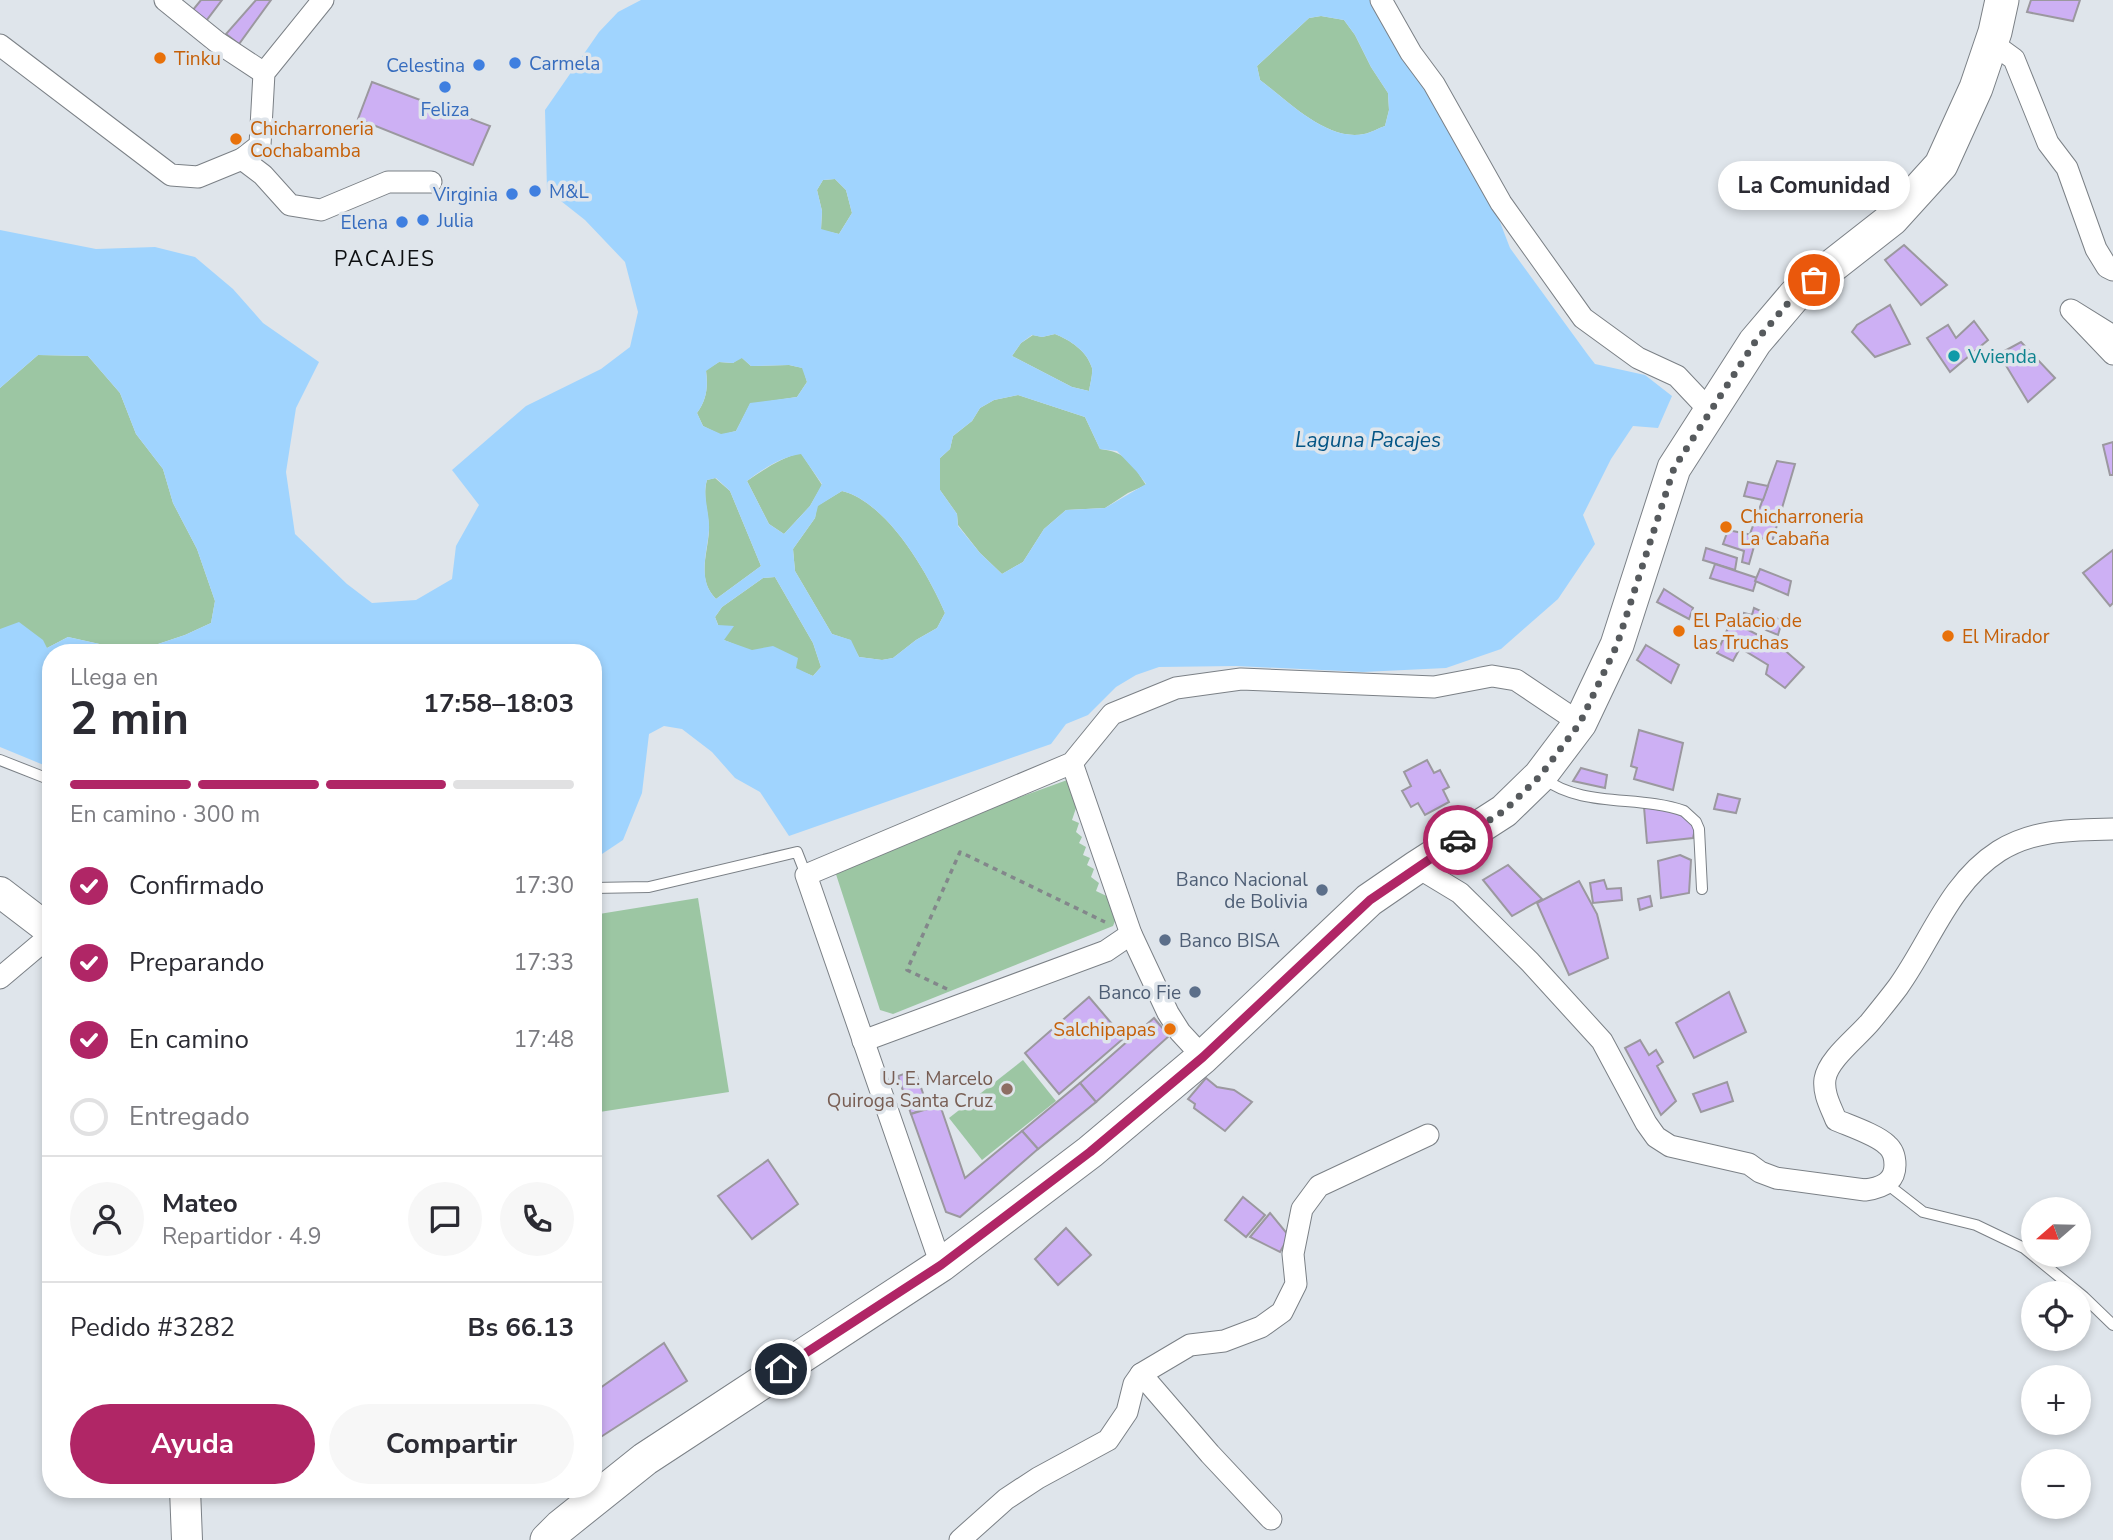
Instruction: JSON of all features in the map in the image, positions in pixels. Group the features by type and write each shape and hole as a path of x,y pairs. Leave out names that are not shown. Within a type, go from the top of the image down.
{"main road":[{"path":"602,1493 645,1459 941,1265 1090,1152 1203,1057 1370,900 1504,811 1540,776 1580,723 1617,645 1674,468 1755,342 1795,295 1892,219 1941,165 1976,88 1992,43 2002,0"},
{"path":"0,892 42,926"},
{"path":"185,1498 187,1540"},
{"path":"547,1540 596,1498"}],"street":[{"path":"166,0 217,42 264,73"},
{"path":"0,45 171,175 198,177 242,159 260,145 264,73 323,0"},
{"path":"1383,1 1411,53 1434,84 1501,203 1583,318 1638,358 1677,376 1710,411"},
{"path":"1992,43 2014,60 2048,143 2067,168 2096,249 2107,267 2113,270"},
{"path":"242,159 263,175 290,205 321,210 388,182 431,181"},
{"path":"2113,336 2071,310 2113,354"},
{"path":"941,1265 806,875 1072,763 1111,714 1176,688 1241,679 1434,687 1492,676 1516,680 1580,723"},
{"path":"1072,763 1122,930 1180,1032 1203,1057"},
{"path":"1416,867 1460,893 1558,992 1602,1041 1656,1137 1670,1146 1749,1164 1776,1178 1865,1190 1878,1189 1887,1184 1895,1174 1895,1156 1887,1144 1836,1120 1826,1097 1825,1079 1831,1064 1860,1034 1898,986 1941,914 1974,871 1999,851 2024,838 2061,830 2113,829"},
{"path":"863,1041 1106,951 1122,930"},
{"path":"0,978 42,941"},
{"path":"960,1540 1006,1499 1038,1478 1108,1440 1127,1412 1134,1384 1141,1374 1190,1345 1224,1341 1261,1327 1282,1312 1296,1284 1293,1254 1302,1209 1319,1186 1428,1135"},
{"path":"1141,1374 1210,1454 1271,1518"}],"lane":[{"path":"0,760 42,776"},
{"path":"1540,776 1557,789 1579,795 1684,811 1696,822 1701,836 1702,889"},
{"path":"602,888 649,887 797,852 806,875"},
{"path":"1887,1184 1923,1212 1976,1225 2024,1248 2084,1297 2113,1325"}],"path":[{"path":"951,991 906,971 960,852 1122,930"}],"green space":[{"path":"1321,16 1344,20 1355,35 1388,93 1389,110 1385,126 1364,134 1336,132 1308,118 1260,80 1257,66 1309,18"},
{"path":"835,179 846,190 852,213 839,234 821,230 822,211 817,190 823,180"},
{"path":"1055,334 1077,347 1090,362 1092,370 1089,391 1072,387 1012,356 1021,343 1033,335 1042,337"},
{"path":"38,355 88,356 120,393 136,434 163,469 173,503 197,549 215,601 211,623 158,644 100,644 68,637 55,644 42,646 0,629 0,388"},
{"path":"741,357 751,366 789,365 803,368 807,382 797,397 750,404 736,431 721,435 703,426 697,413 706,393 706,370 719,362 733,363"},
{"path":"1018,395 1085,417 1100,449 1116,453 1128,460 1146,485 1105,508 1066,510 1044,529 1023,562 1002,574 980,553 958,525 957,514 940,490 940,458 950,449 953,436 972,421 980,408 994,400"},
{"path":"801,453 822,485 810,506 784,534 769,524 747,481 766,468"},
{"path":"715,478 730,491 761,566 716,599 706,583 705,575 709,530 706,486 707,480"},
{"path":"842,491 875,509 890,524 917,560 945,613 937,628 893,658 882,660 859,657 850,640 832,634 795,571 793,549 815,518 817,506"},
{"path":"775,577 813,643 821,667 813,676 724,640 715,617 722,607 763,578"},
{"path":"1070,779 1079,799 1072,820 1079,823 1076,832 1082,837 1079,843 1086,847 1083,855 1090,858 1087,865 1094,869 1091,877 1099,883 1096,891 1113,899 1117,916 1113,926 893,1014 880,1010 833,865"},
{"path":"698,898 729,1092 602,1112 602,914"},
{"path":"1023,1060 1056,1101 982,1160 949,1118"}],"water":[{"name":"Laguna Pacajes","path":"641,0 1378,0 1440,116 1457,133 1510,248 1588,355 1595,364 1645,375 1672,396 1658,428 1633,426 1611,459 1583,515 1595,544 1558,599 1501,649 1446,668 1363,672 1236,666 1159,667 1136,675 1116,687 1088,715 1066,724 1051,744 789,836 760,792 735,778 712,752 682,729 664,726 649,734 642,793 623,840 602,854 602,644 158,644 211,623 215,601 197,549 173,503 163,469 136,434 120,393 88,356 38,355 0,388 0,230 96,249 155,247 195,257 233,289 263,323 319,362 296,408 286,472 295,534 347,584 372,603 416,600 452,579 456,546 479,505 452,470 526,406 601,369 630,347 638,312 625,262 585,220 547,190 545,110 599,32 618,12","holes":["1321,16 1344,20 1355,35 1388,93 1389,110 1385,126 1367,133 1350,135 1336,132 1308,118 1260,80 1257,66 1309,18","835,179 846,190 852,213 839,234 821,229 822,211 817,190 823,180","1055,334 1082,351 1092,368 1089,391 1072,387 1012,356 1021,343 1032,335 1042,337","742,358 751,366 789,365 802,368 807,382 797,397 750,403 736,431 721,434 703,426 697,413 706,393 706,371 719,362 733,363","1018,395 1085,417 1100,449 1117,451 1146,484 1105,508 1066,510 1044,529 1023,562 1002,574 958,526 957,514 940,490 940,458 950,449 953,436 972,421 980,408 994,400","801,454 822,484 810,506 784,534 769,524 747,481 766,468","716,478 730,491 761,566 716,599 710,592 705,575 709,530 707,480","842,491 875,509 904,541 928,579 945,613 937,628 893,658 882,660 859,657 851,640 832,634 795,571 793,549 815,518 818,506","775,577 813,643 821,667 813,676 796,668 798,658 773,646 752,650 724,640 734,626 718,625 715,617 722,607 763,578"]},
{"name":"Laguna Pacajes","path":"19,622 43,640 42,764 0,747 0,629"},
{"name":"Laguna Pacajes","path":"68,637 100,644 55,644"}],"building":[{"path":"201,0 222,0 206,21 192,11"},
{"path":"256,0 271,0 239,44 226,34"},
{"path":"2031,0 2080,0 2073,21 2027,12"},
{"path":"372,82 490,126 473,165 358,119"},
{"path":"1904,245 1947,285 1921,305 1885,260"},
{"path":"1890,305 1910,344 1875,357 1852,332 1857,325"},
{"name":"Vvienda","path":"1974,321 1988,340 1950,372 1927,338 1948,325 1956,338"},
{"path":"2021,342 2055,378 2028,402 1999,354"},
{"path":"2113,442 2113,475 2110,475 2103,445"},
{"path":"1777,461 1795,464 1772,542 1750,534"},
{"path":"1748,482 1768,486 1763,500 1744,496"},
{"path":"1728,530 1757,536 1749,564 1742,562 1744,551 1723,544"},
{"path":"1706,548 1737,558 1735,570 1703,560"},
{"path":"2113,550 2113,603 2110,606 2083,573"},
{"path":"1715,564 1757,578 1753,591 1710,578"},
{"path":"1760,569 1791,581 1788,595 1755,581"},
{"path":"1664,589 1693,608 1689,619 1657,602"},
{"path":"1754,608 1763,612 1760,626 1743,618 1744,613 1752,615"},
{"path":"1774,617 1782,621 1778,635 1766,630"},
{"path":"1731,621 1781,647 1804,667 1785,688 1766,674 1768,665 1740,648 1733,661 1717,653"},
{"path":"1646,645 1679,665 1671,683 1637,660"},
{"path":"1639,730 1683,743 1673,790 1634,779 1637,768 1631,766"},
{"path":"1427,760 1434,773 1440,770 1449,787 1443,790 1449,802 1425,815 1418,803 1411,807 1402,791 1411,786 1404,772"},
{"path":"1581,768 1607,775 1605,788 1573,781"},
{"path":"1718,794 1740,799 1736,813 1714,809"},
{"path":"1644,807 1675,812 1688,819 1695,829 1693,838 1647,843"},
{"path":"1680,855 1691,860 1689,893 1661,898 1658,861"},
{"path":"1508,865 1542,899 1512,916 1483,880"},
{"path":"1604,880 1607,889 1621,888 1622,900 1593,903 1590,883"},
{"path":"1579,881 1597,914 1608,958 1569,975 1537,903"},
{"path":"1650,896 1652,906 1640,910 1638,899"},
{"path":"1729,992 1746,1032 1694,1058 1676,1023"},
{"path":"1089,997 1124,1038 1059,1094 1025,1053"},
{"path":"1154,1018 1169,1036 1096,1102 1080,1083"},
{"path":"1640,1040 1649,1055 1656,1050 1663,1062 1657,1066 1676,1101 1661,1115 1625,1048"},
{"path":"915,1070 928,1108 911,1114 898,1076"},
{"path":"1206,1078 1217,1087 1234,1090 1252,1102 1225,1131 1194,1108 1195,1104 1188,1099"},
{"path":"1727,1082 1733,1101 1701,1112 1693,1094"},
{"path":"1080,1083 1096,1102 1038,1149 1022,1131"},
{"path":"940,1105 965,1178 1022,1131 1038,1149 960,1217 946,1212 911,1114"},
{"path":"768,1160 798,1204 752,1239 718,1196"},
{"path":"1243,1197 1265,1215 1246,1237 1225,1220"},
{"path":"1270,1213 1289,1236 1280,1252 1250,1237"},
{"path":"1066,1228 1091,1255 1058,1285 1035,1259"},
{"path":"664,1343 687,1381 602,1436 602,1387"}],"way so far":[{"path":"1458,840 1504,811 1540,776 1580,723 1617,645 1674,468 1755,342 1795,295 1814,280"}],"place":[{"name":"Tinku","path":"160,58"},
{"name":"Carmela","path":"515,63"},
{"name":"Celestina","path":"479,65"},
{"name":"Feliza","path":"445,87"},
{"name":"Chicharroneria Cochabamba","path":"236,139"},
{"name":"M&L","path":"535,191"},
{"name":"Virginia","path":"512,194"},
{"name":"Julia","path":"423,220"},
{"name":"Elena","path":"402,222"},
{"name":"La Comunidad","path":"1814,280"},
{"name":"Vvienda","path":"1954,356"},
{"name":"Chicharroneria La Cabaña","path":"1726,527"},
{"name":"El Palacio de las Truchas","path":"1679,631"},
{"name":"El Mirador","path":"1948,636"},
{"name":"Banco Nacional de Bolivia","path":"1322,890"},
{"name":"Banco BISA","path":"1165,940"},
{"name":"Banco Fie","path":"1195,992"},
{"name":"Salchipapas","path":"1170,1029"},
{"name":"U. E. Marcelo Quiroga Santa Cruz","path":"1007,1089"}],"district":[{"name":"PACAJES","path":"385,259"}],"route":[{"path":"781,1369 941,1265 1090,1152 1203,1057 1370,900 1458,840"}]}
